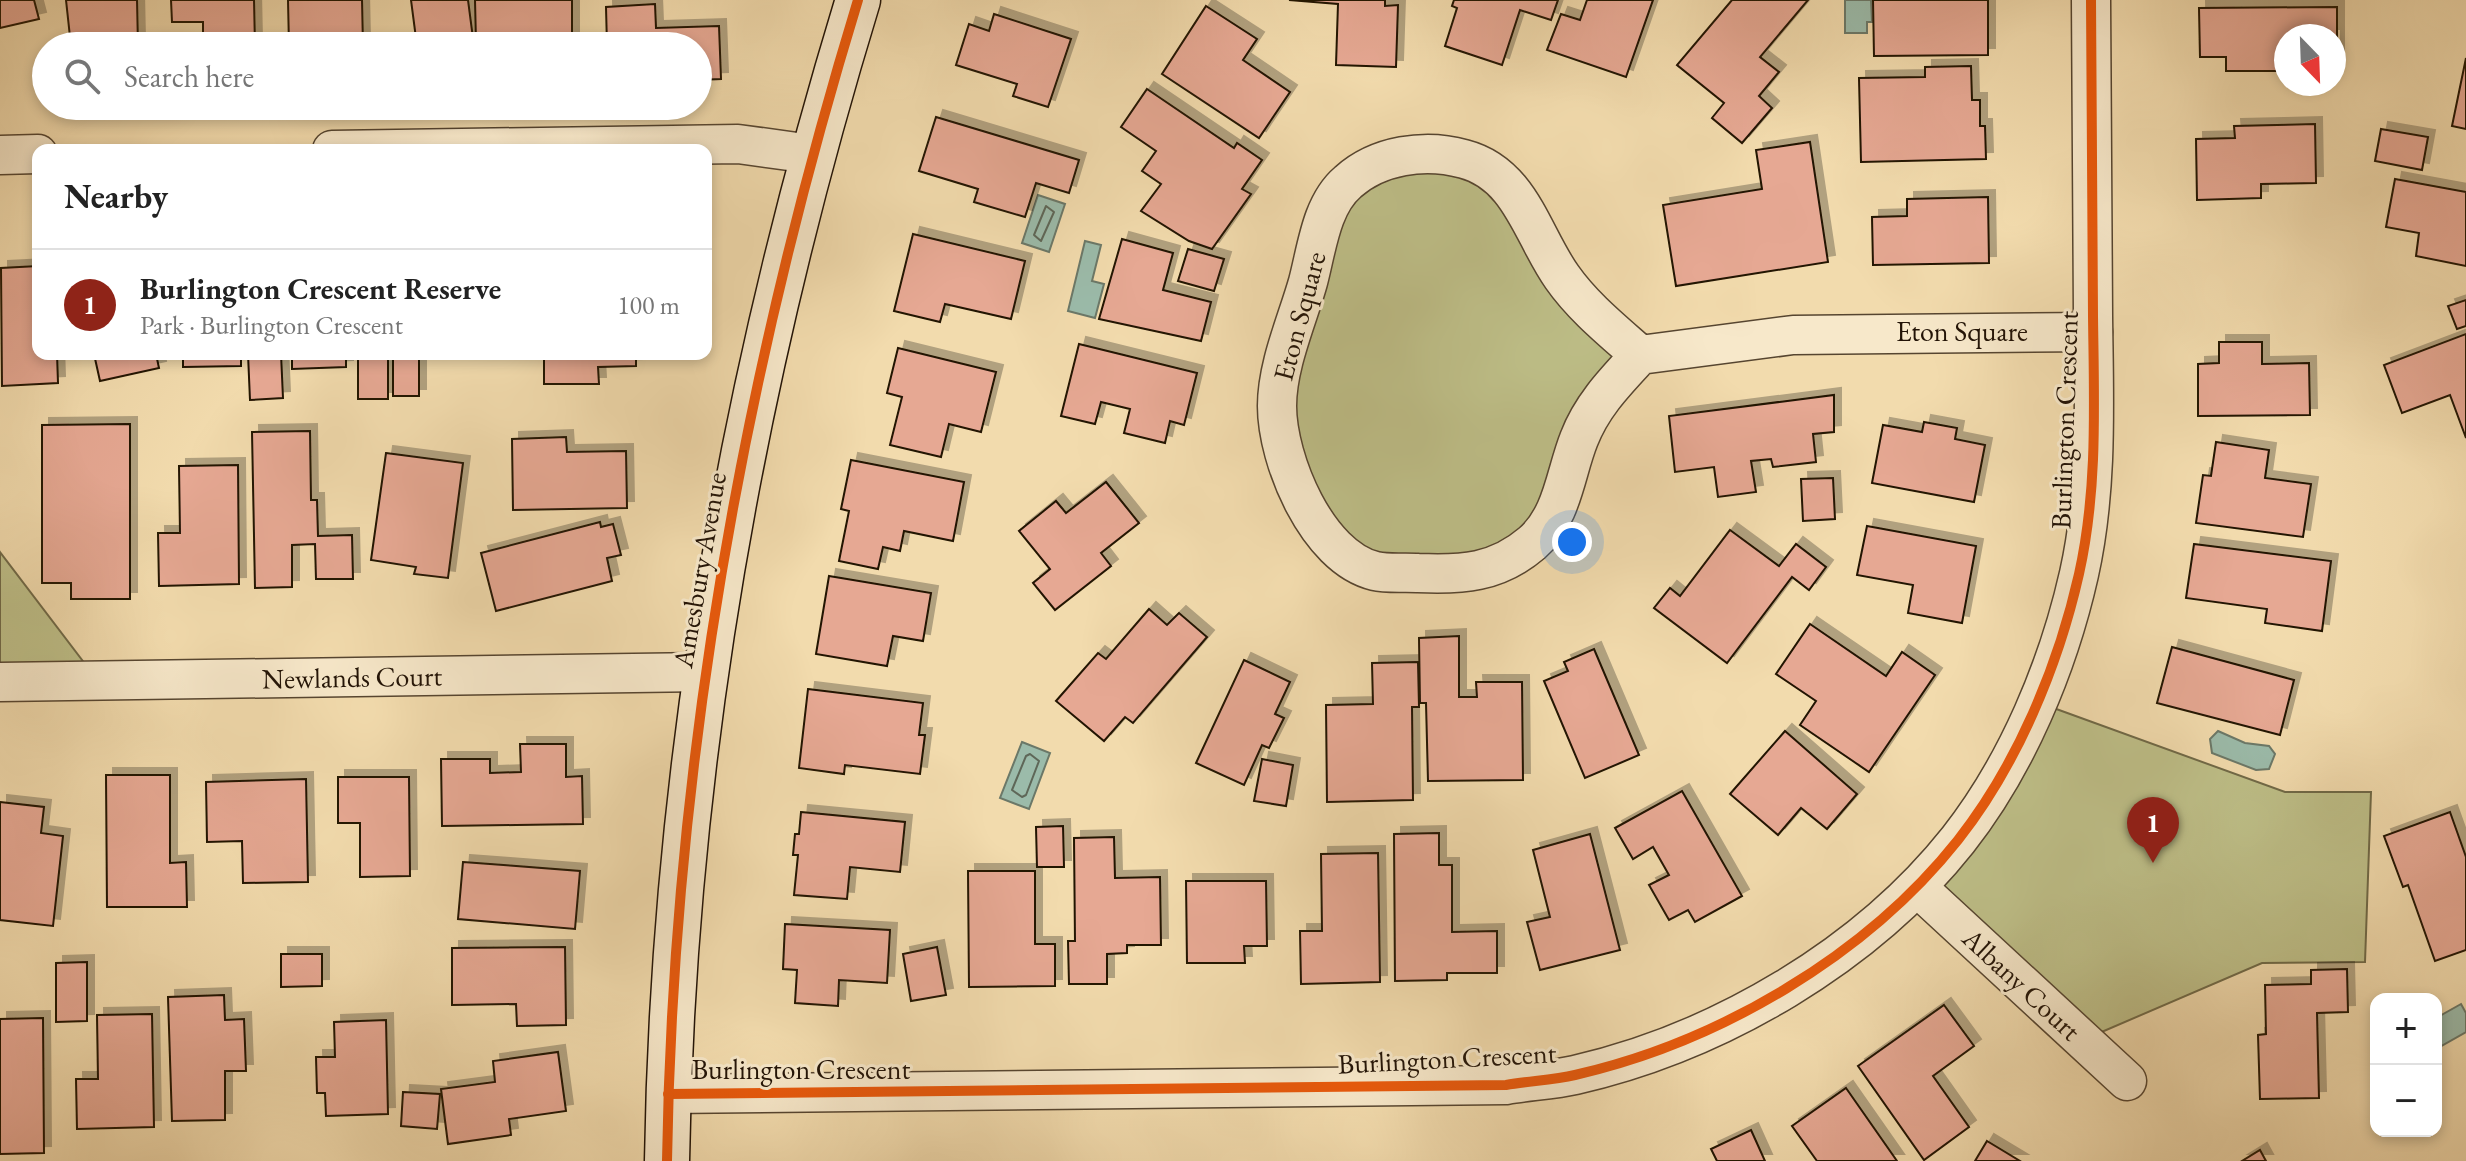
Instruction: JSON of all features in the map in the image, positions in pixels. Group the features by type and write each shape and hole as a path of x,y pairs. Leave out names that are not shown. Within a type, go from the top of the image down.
{"street":[{"name":"Amesbury Avenue","path":"667,1161 677,929 705,672 744,451 811,154 858,0"},
{"name":"Burlington Crescent","path":"668,1094 1506,1085 1575,1075 1718,1024 1782,989 1845,949 1917,887 1959,839 1996,782 2031,715 2058,649 2079,573 2091,492 2091,0"},
{"path":"712,144 738,144 811,154"},
{"path":"0,155 32,154"},
{"name":"Eton Square","path":"1640,355 1597,317 1562,277 1518,198 1482,165 1454,157 1422,155 1391,158 1367,166 1331,201 1280,382 1279,424 1302,502 1333,543 1351,560 1375,571 1455,574 1490,569 1534,542 1551,521 1590,415 1640,355 1793,335 2093,332"},
{"name":"Newlands Court","path":"0,682 705,672"},
{"name":"Albany Court","path":"1917,887 2127,1081"}],"green space":[{"path":"1463,158 1640,355 1508,560 1351,560 1279,424 1346,183"},
{"path":"0,552 98,681 0,682"},
{"path":"2037,702 2285,792 2371,792 2365,962 2262,963 2083,1040 1917,887"}],"water":[{"path":"1845,0 1871,0 1872,22 1867,22 1867,33 1845,33"},
{"path":"1038,195 1065,204 1049,252 1022,243"},
{"path":"1085,241 1101,245 1092,281 1104,284 1095,318 1068,311"},
{"path":"2218,731 2245,743 2269,746 2275,754 2269,769 2256,770 2212,753 2210,739"},
{"path":"1022,742 1050,753 1029,809 1000,798"},
{"path":"2461,1004 2466,1013 2466,1032 2442,1046 2442,1015"}],"building":[{"path":"0,0 34,0 39,19 0,28"},
{"path":"66,0 137,0 138,32 69,32"},
{"path":"171,0 254,0 255,32 203,32 203,22 172,22"},
{"path":"288,0 362,0 363,32 289,32"},
{"path":"411,0 468,0 472,32 415,32"},
{"path":"475,0 572,0 572,32 476,32"},
{"path":"1289,0 1385,0 1385,6 1398,5 1396,67 1336,65 1338,4"},
{"path":"1454,0 1558,0 1551,20 1520,10 1502,65 1445,46 1457,8 1452,6"},
{"path":"1587,0 1653,0 1626,77 1547,50 1561,14 1580,20"},
{"path":"1732,0 1808,0 1760,57 1779,72 1759,96 1772,108 1742,143 1712,118 1724,103 1677,65"},
{"path":"1873,0 1988,0 1988,55 1874,56"},
{"path":"655,4 656,28 719,26 721,79 712,79 712,32 607,32 606,7"},
{"path":"1206,6 1257,39 1243,60 1290,92 1259,138 1162,74"},
{"path":"2337,7 2337,24 2274,24 2274,71 2226,71 2226,57 2200,57 2199,8"},
{"path":"994,14 1071,39 1048,107 1013,96 1017,84 956,65 969,24 989,31"},
{"path":"2466,58 2466,129 2452,126"},
{"path":"1971,66 1972,100 1980,100 1980,126 1985,126 1986,159 1861,162 1859,78 1925,77 1925,67"},
{"path":"1147,89 1234,148 1237,143 1262,160 1242,189 1251,194 1212,249 1189,241 1141,211 1161,184 1142,171 1156,151 1121,127"},
{"path":"936,117 1079,160 1069,193 1036,183 1025,217 974,202 978,189 919,171"},
{"path":"2315,124 2316,183 2261,184 2261,198 2197,200 2196,139 2235,138 2234,126"},
{"path":"2381,129 2428,137 2422,170 2375,161"},
{"path":"1810,142 1828,262 1676,286 1663,205 1762,189 1756,150"},
{"path":"2395,179 2466,192 2466,266 2416,256 2419,233 2386,227"},
{"path":"1988,197 1989,263 1873,265 1872,217 1907,216 1907,199"},
{"path":"913,234 1025,261 1011,319 945,304 940,322 894,311"},
{"path":"1122,239 1173,253 1163,290 1211,302 1201,341 1099,319"},
{"path":"1188,249 1224,259 1214,291 1178,281"},
{"path":"32,266 32,360 57,360 58,383 2,386 1,268"},
{"path":"2466,300 2466,326 2457,329 2448,306"},
{"path":"2466,334 2466,438 2450,395 2402,413 2384,365"},
{"path":"2219,342 2262,342 2262,364 2309,363 2310,415 2198,416 2198,364 2219,363"},
{"path":"1079,344 1197,373 1184,425 1170,421 1165,443 1124,433 1130,409 1101,402 1095,424 1061,416"},
{"path":"898,348 996,372 981,432 949,424 941,457 890,445 902,397 887,393"},
{"path":"95,360 157,360 159,368 100,381"},
{"path":"183,360 241,360 241,366 183,367"},
{"path":"248,360 281,360 283,398 250,400"},
{"path":"292,360 346,360 346,367 292,369"},
{"path":"358,360 388,360 388,399 358,399"},
{"path":"393,360 419,360 419,396 393,396"},
{"path":"544,360 636,360 636,366 598,367 599,384 544,384"},
{"path":"1834,395 1834,432 1813,434 1816,462 1773,467 1771,459 1751,461 1756,492 1718,497 1714,467 1675,472 1669,416"},
{"path":"1924,422 1957,428 1955,439 1985,445 1974,502 1872,483 1883,425 1922,432"},
{"path":"130,424 130,599 71,599 71,583 42,583 42,425"},
{"path":"310,431 311,500 317,500 318,536 352,535 353,579 316,579 315,544 292,545 292,587 255,588 252,432"},
{"path":"566,437 567,452 626,451 627,508 513,510 512,439"},
{"path":"2216,442 2269,450 2265,478 2311,484 2303,537 2196,523 2203,475 2211,476"},
{"path":"386,453 463,463 448,578 414,574 416,567 371,560"},
{"path":"851,460 964,482 953,541 904,531 900,551 883,547 878,569 839,561 849,511 841,509"},
{"path":"238,465 239,584 159,586 158,533 180,533 179,466"},
{"path":"1833,478 1835,519 1803,521 1801,479"},
{"path":"1106,482 1139,523 1101,553 1111,566 1055,610 1033,583 1050,569 1019,531 1056,501 1066,513"},
{"path":"600,522 601,527 613,524 621,555 607,558 612,581 496,611 481,553"},
{"path":"1867,526 1976,546 1962,623 1908,613 1913,585 1857,575"},
{"path":"1730,530 1779,566 1796,544 1826,567 1809,590 1792,577 1727,663 1654,608 1670,588 1680,596"},
{"path":"2194,544 2331,561 2322,631 2265,623 2267,609 2186,598"},
{"path":"829,576 931,593 923,641 893,636 887,666 816,654"},
{"path":"1149,609 1167,625 1179,613 1207,637 1133,723 1125,717 1104,741 1056,701 1098,653 1106,659"},
{"path":"1810,624 1886,676 1902,652 1935,675 1869,772 1800,725 1816,701 1776,674"},
{"path":"1459,636 1459,697 1477,697 1476,682 1522,682 1523,780 1428,781 1426,703 1420,703 1419,638"},
{"path":"2172,647 2294,680 2280,735 2157,703"},
{"path":"1594,649 1639,755 1585,778 1544,681 1568,671 1564,662"},
{"path":"1244,660 1290,682 1275,714 1284,718 1269,748 1262,745 1244,785 1196,763"},
{"path":"1418,662 1419,707 1412,707 1413,800 1327,802 1326,705 1373,704 1372,663"},
{"path":"808,689 923,703 919,735 925,735 920,774 845,765 844,774 799,768"},
{"path":"1785,731 1857,794 1827,829 1801,808 1778,835 1730,794"},
{"path":"520,744 566,744 566,777 582,776 583,824 442,826 441,759 490,759 490,773 521,772"},
{"path":"1262,759 1293,765 1286,806 1254,801"},
{"path":"106,775 170,775 170,863 186,862 187,907 107,907"},
{"path":"338,777 409,777 410,876 360,877 360,823 338,823"},
{"path":"306,779 308,882 243,883 242,841 207,842 206,782"},
{"path":"1682,791 1742,896 1695,922 1688,910 1669,920 1649,885 1669,875 1653,847 1633,859 1615,828"},
{"path":"0,802 44,807 41,833 63,836 53,926 0,920"},
{"path":"801,812 905,822 900,872 850,867 847,899 794,895 798,855 793,855"},
{"path":"2450,812 2466,857 2466,950 2435,961 2408,885 2403,887 2384,836"},
{"path":"1063,826 1064,867 1037,867 1036,827"},
{"path":"1439,833 1439,865 1452,865 1452,932 1497,931 1497,973 1447,973 1447,980 1395,981 1394,834"},
{"path":"1590,834 1620,950 1540,970 1527,922 1550,917 1533,850"},
{"path":"1114,837 1115,878 1160,877 1161,945 1127,945 1127,953 1107,954 1107,984 1069,984 1068,941 1075,941 1074,838"},
{"path":"1378,853 1380,982 1301,984 1300,931 1322,931 1321,854"},
{"path":"463,862 580,871 575,929 458,919"},
{"path":"968,871 1035,871 1035,944 1055,944 1055,986 969,987"},
{"path":"1186,881 1266,881 1267,946 1244,946 1245,963 1187,963"},
{"path":"785,924 890,930 887,983 839,980 838,1006 795,1003 797,970 783,969"},
{"path":"565,947 566,1025 517,1026 516,1004 452,1005 452,948"},
{"path":"937,947 946,995 911,1001 903,954"},
{"path":"281,954 322,954 322,986 281,987"},
{"path":"87,962 87,1021 56,1022 56,963"},
{"path":"2347,969 2348,1012 2317,1013 2319,1098 2260,1099 2258,1035 2266,1034 2265,985 2311,984 2311,970"},
{"path":"224,995 225,1020 244,1019 246,1071 225,1071 225,1120 172,1121 168,997"},
{"path":"1944,1005 1974,1046 1933,1076 1969,1127 1924,1160 1858,1066"},
{"path":"152,1014 154,1127 77,1129 76,1079 98,1079 97,1015"},
{"path":"43,1018 44,1153 0,1154 0,1019"},
{"path":"386,1020 388,1114 326,1116 325,1093 317,1093 316,1057 335,1057 334,1022"},
{"path":"558,1052 566,1111 509,1119 511,1135 448,1144 441,1089 495,1082 493,1061"},
{"path":"1846,1088 1897,1161 1817,1161 1792,1126"},
{"path":"403,1092 440,1094 437,1129 401,1126"},
{"path":"1751,1130 1765,1161 1717,1161 1711,1149"},
{"path":"1987,1141 2020,1161 1975,1161"},
{"path":"2260,1150 2266,1161 2242,1161"}],"cycle path":[{"path":"667,1161 672,1013 683,866 700,720 722,574 780,285 858,0"},
{"path":"668,1094 1506,1085 1575,1075 1683,1041 1786,989 1834,957 1880,921 1921,882 1979,811 2033,714 2070,609 2085,542 2094,445 2091,0"}],"place":[{"name":"Burlington Crescent Reserve","path":"2153,863"}]}
